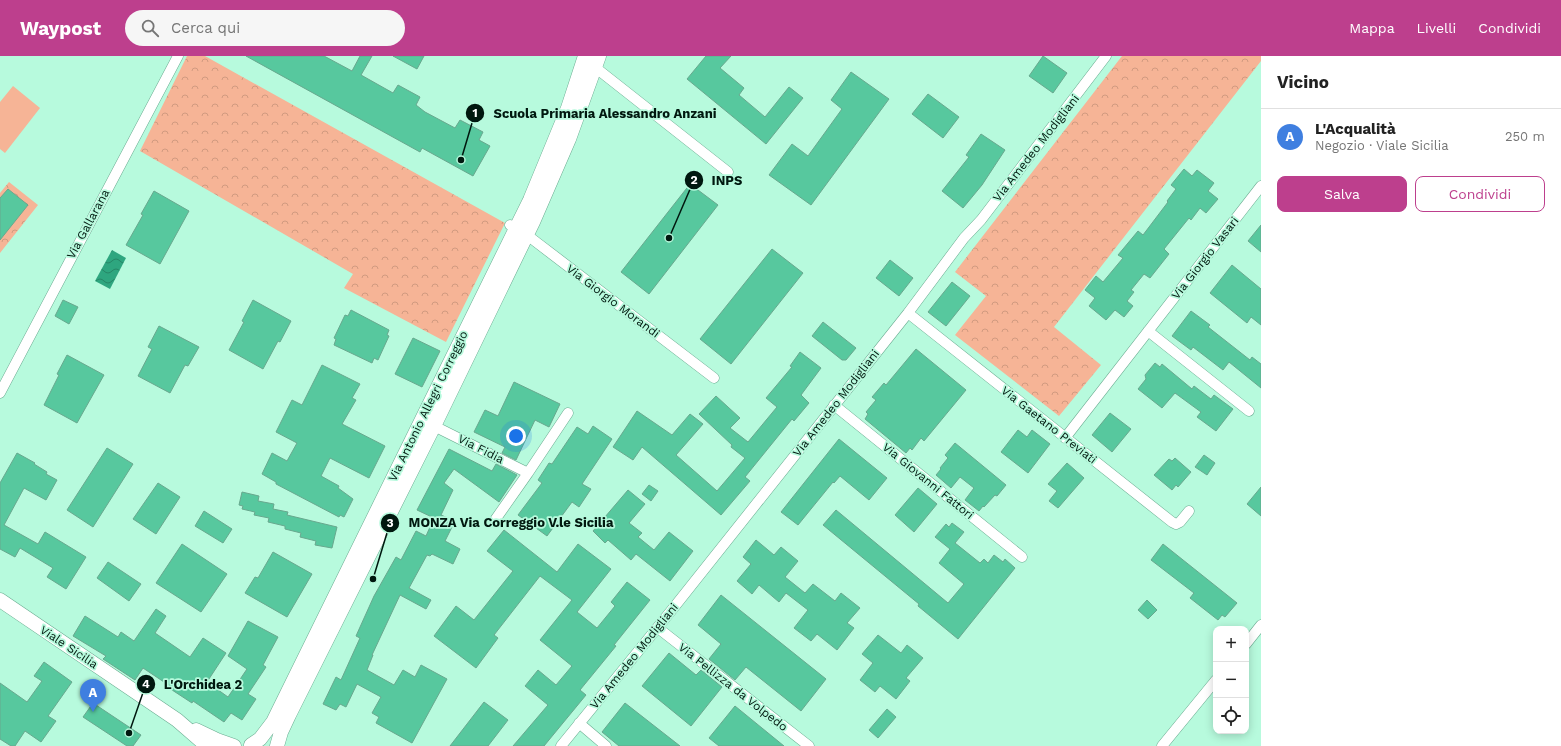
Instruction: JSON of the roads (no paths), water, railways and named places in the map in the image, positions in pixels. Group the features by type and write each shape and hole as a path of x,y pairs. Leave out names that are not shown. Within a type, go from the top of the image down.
{"street":[{"name":"Via Gallarana","path":"0,393 178,56"},
{"name":"Via Antonio Allegri Correggio","path":"277,746 281,732 289,715 434,426 556,139 586,56"},
{"name":"Via Amedeo Modigliani","path":"562,746 579,723 658,628 908,313 964,238 981,220 1106,56"},
{"name":"Via Antonio Allegri Correggio","path":"253,746 273,722 412,437 517,230 561,159 598,62 728,172"},
{"name":"Via Giorgio Vasari","path":"1065,438 1261,186"},
{"name":"Via Giorgio Morandi","path":"517,230 714,378"},
{"name":"Via Gaetano Previati","path":"908,313 1172,522 1176,524 1180,522 1189,511"},
{"path":"1148,331 1249,411"},
{"name":"Via Giovanni Fattori","path":"834,405 1022,557"},
{"path":"495,520 568,413"},
{"name":"Via Fidia","path":"434,426 528,473"},
{"name":"Viale Sicilia","path":"0,600 177,720 207,746"},
{"path":"1249,640 1261,625"},
{"name":"Via Pellizza da Volpedo","path":"658,628 809,746"},
{"path":"1162,746 1213,684"},
{"name":"Viale Sicilia","path":"177,720 217,740 234,746"},
{"path":"579,723 606,746"}],"water":[{"path":"112,250 126,258 110,289 95,281"}],"place":[{"name":"Scuola Primaria Alessandro Anzani","path":"461,160"},
{"name":"INPS","path":"669,238"},
{"name":"MONZA Via Correggio V.le Sicilia","path":"373,579"},
{"name":"L'Acqualità","path":"93,712"},
{"name":"L'Orchidea 2","path":"129,733"}]}
